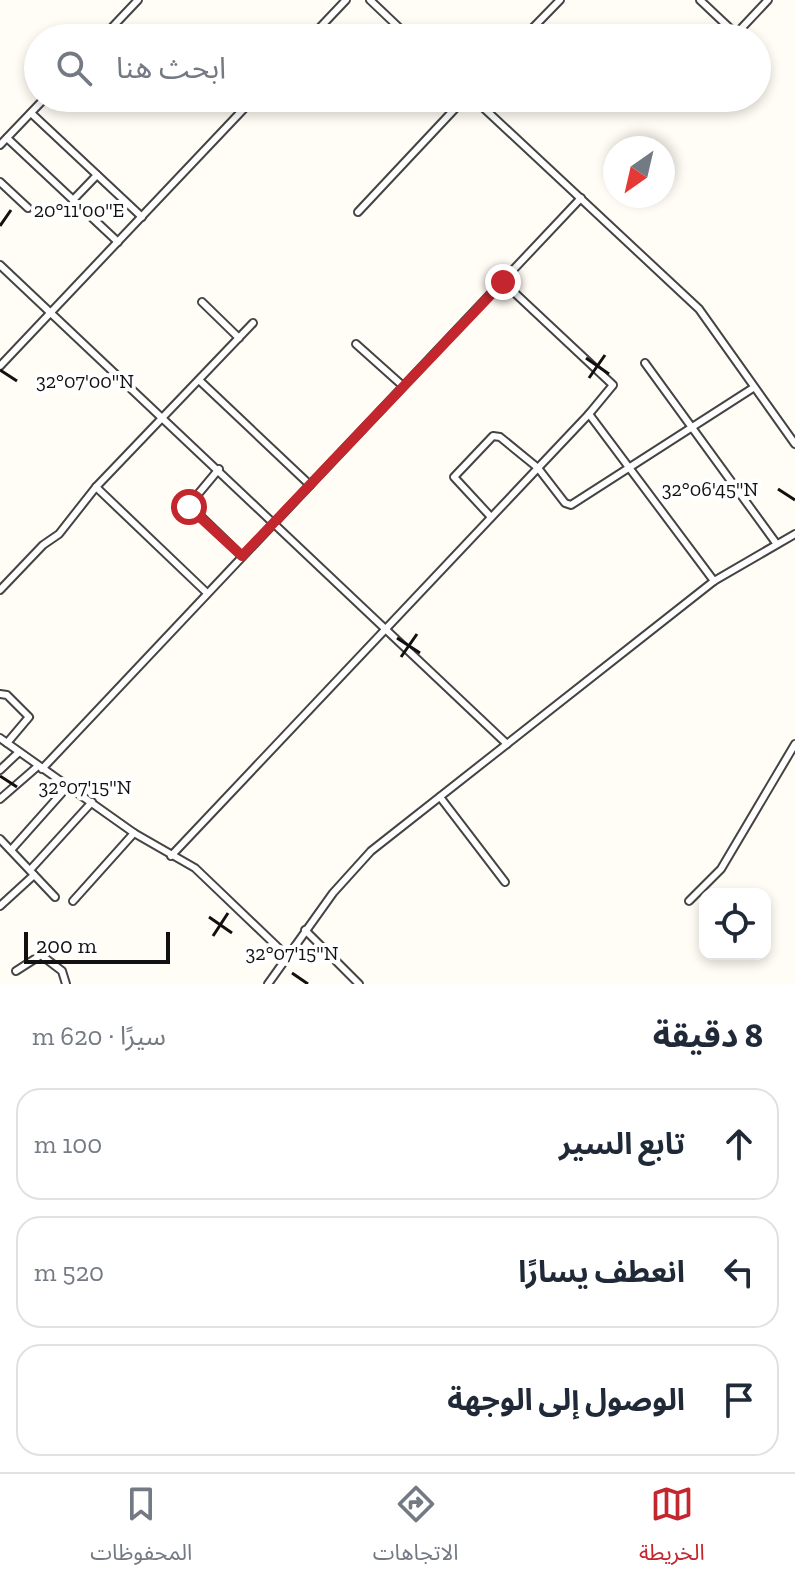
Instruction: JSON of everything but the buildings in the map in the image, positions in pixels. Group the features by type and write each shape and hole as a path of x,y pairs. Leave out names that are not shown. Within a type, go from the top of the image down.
{"street":[{"path":"115,24 138,0"},
{"path":"323,24 346,0"},
{"path":"370,0 395,24"},
{"path":"537,24 560,0"},
{"path":"700,0 725,24"},
{"path":"745,24 768,0"},
{"path":"0,366 241,112"},
{"path":"358,212 452,112"},
{"path":"488,112 699,309 795,444"},
{"path":"0,145 31,113 142,217"},
{"path":"7,138 118,242"},
{"path":"73,200 97,175"},
{"path":"0,182 28,208"},
{"path":"0,799 40,768 581,198"},
{"path":"0,265 507,744"},
{"path":"171,856 613,385 503,282"},
{"path":"202,302 239,338"},
{"path":"0,590 43,545 59,534 96,487 253,323"},
{"path":"356,344 403,386"},
{"path":"645,363 776,543"},
{"path":"199,380 310,485"},
{"path":"491,517 456,483 455,475 495,435 538,468 564,502 571,505 753,388"},
{"path":"589,414 714,581"},
{"path":"219,469 189,505 242,556"},
{"path":"96,487 207,593"},
{"path":"268,984 305,930 363,858 714,581 795,534"},
{"path":"0,694 7,695 29,717 7,743"},
{"path":"0,738 134,833 195,868 287,956"},
{"path":"689,901 721,869 795,744"},
{"path":"0,770 18,753"},
{"path":"11,850 68,786"},
{"path":"440,797 505,882"},
{"path":"0,906 92,802"},
{"path":"73,901 134,833"},
{"path":"0,839 55,897"},
{"path":"305,930 359,984"},
{"path":"16,971 41,955 62,971 66,984"}],"route":[{"path":"189,507 242,556 503,282"}]}
